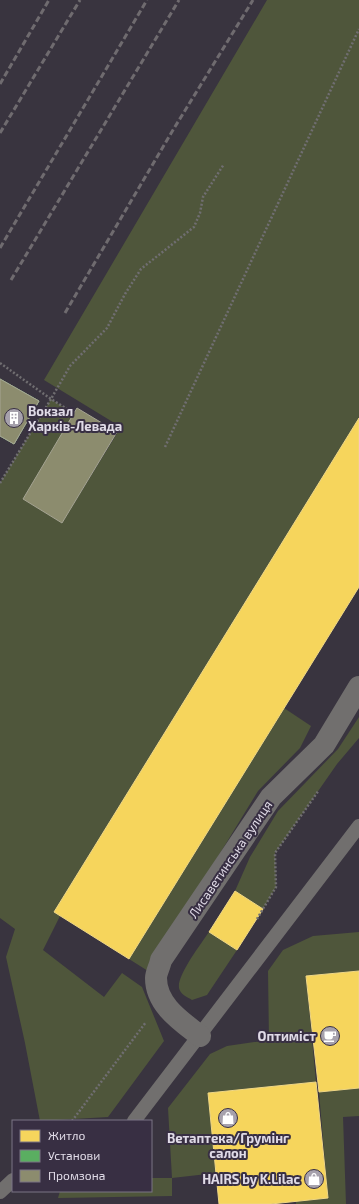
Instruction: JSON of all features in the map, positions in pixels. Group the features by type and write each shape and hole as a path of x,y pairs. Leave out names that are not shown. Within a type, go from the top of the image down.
{"street":[{"name":"Лисаветинська вулиця","path":"200,1036 171,1012 160,996 156,977 161,960 271,797 324,745 359,687"}],"lane":[{"path":"135,1120 359,826"},
{"path":"0,1192 12,1181"}],"path":[{"path":"165,447 359,29"},
{"path":"0,483 70,366 106,328 141,268 194,227 200,213 203,197 224,164"},
{"path":"0,363 74,414"},
{"path":"256,920 276,887 275,853 324,783"}],"green space":[{"path":"267,0 359,0 359,418 54,912 60,916 43,950 104,997 122,973 142,987 164,1041 108,1117 57,1120 40,1120 6,957 15,929 0,918 0,483 51,399 74,414 23,499 62,523 121,427 44,380"},
{"path":"284,708 311,726 300,748 258,791 148,971 129,959"},
{"path":"359,717 359,738 337,764 275,853 276,887 263,909 235,891 250,857 278,811 338,749"},
{"path":"209,932 237,950 207,995 192,1000 181,992 179,982 190,960"},
{"path":"359,932 359,971 306,976 316,1082 208,1093 216,1173 172,1178 168,1108 210,1054 227,1046 269,1040 268,971 283,950 313,936"},
{"path":"359,1088 359,1116 343,1117 346,1204 296,1204 296,1201 328,1198 319,1092"},
{"path":"152,1178 172,1178 172,1196 58,1198 60,1192 152,1192"}],"building: Житло":[{"path":"359,418 359,587 129,959 54,912"},
{"path":"235,891 263,909 237,950 209,932"},
{"path":"359,971 359,1088 319,1092 306,976"},
{"path":"316,1082 328,1198 271,1204 219,1204 208,1093"}],"building: Установи":[{"name":"Вокзал Харків-Левада","path":"0,379 39,401 14,444 0,436"}],"building: Промзона":[{"name":"Вокзал Харків-Левада","path":"0,379 39,401 14,444 0,436"},
{"path":"77,408 117,432 62,523 23,499"}],"railway":[{"path":"0,84 49,0"},
{"path":"0,133 80,0"},
{"path":"0,248 147,0"},
{"path":"11,280 179,0"},
{"path":"65,313 173,130 253,0"}],"place":[{"name":"Вокзал Харків-Левада","path":"14,418"},
{"name":"Оптиміст","path":"330,1036"},
{"name":"Ветаптека/Грумінг салон","path":"228,1118"},
{"name":"HAIRS by K.Lilac","path":"314,1179"}]}
